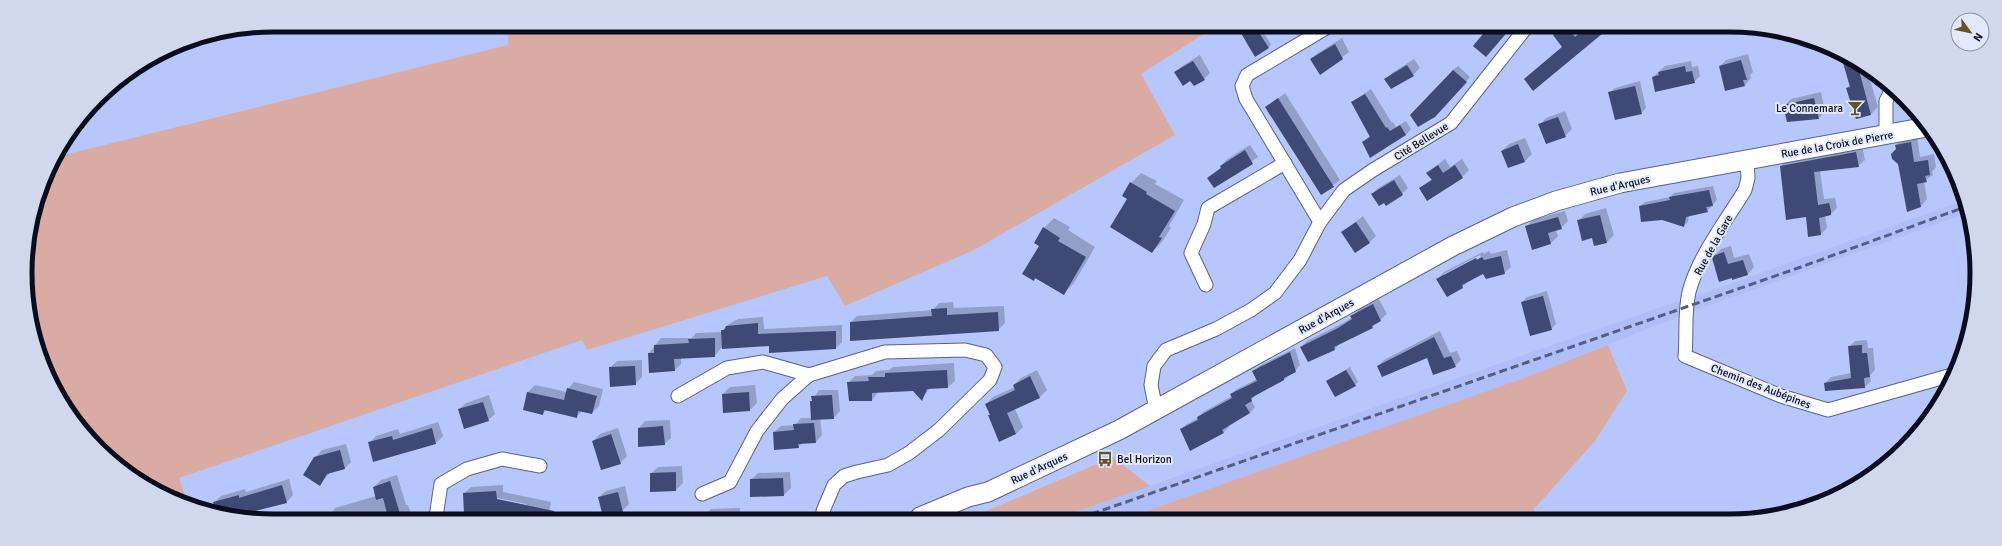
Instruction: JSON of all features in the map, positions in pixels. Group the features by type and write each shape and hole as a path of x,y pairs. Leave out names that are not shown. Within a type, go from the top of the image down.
{"main road":[{"name":"Rue de la Croix de Pierre","path":"1747,160 1886,136 1922,128"},
{"name":"Rue d'Arques","path":"929,514 968,497 988,492 1119,430 1453,246 1513,217 1556,201 1620,183 1747,160"}],"street":[{"path":"1319,32 1248,75 1242,86 1246,99 1320,222"},
{"name":"Cité Bellevue","path":"1156,410 1150,385 1154,366 1166,350 1216,330 1251,310 1275,293 1300,260 1320,222 1344,190 1373,170 1451,123 1523,32"},
{"path":"1886,136 1886,101 1890,94"},
{"name":"Rue de la Gare","path":"1685,356 1687,307 1692,283 1700,264 1745,190 1748,178 1747,160"},
{"path":"1206,285 1191,253 1204,224 1208,208 1285,163"},
{"path":"702,494 730,482 757,431 782,399 809,375 884,352 964,350 986,355 995,367 990,380 939,430 909,453 888,465 844,476 834,485 823,511 824,514"},
{"name":"Chemin des Aubépines","path":"1685,356 1781,396 1828,410 1947,377"},
{"path":"678,396 727,368 763,362 809,375"},
{"path":"436,514 441,484 467,469 502,459 540,466"}],"shaded area":[{"path":"508,32 1207,32 1141,74 1175,135 974,250 845,306 827,276 587,350 582,340 179,478 186,498 152,482 126,464 92,432 64,394 50,365 40,335 34,304 32,273 34,242 37,226 40,211 50,181 62,155 508,45"},
{"path":"1959,202 1963,215 1677,317 1524,378 1138,514 1069,514 1658,308 1696,296"},
{"path":"1608,345 1627,391 1595,441 1534,509 1534,514 1138,514 1524,378"},
{"path":"1113,457 1150,486 1070,514 979,514"}],"building":[{"path":"1240,32 1259,32 1269,48 1255,57"},
{"path":"1485,32 1507,32 1486,57 1473,46"},
{"path":"1556,32 1571,32 1575,37 1581,32 1604,32 1533,91 1524,79 1562,47 1553,35"},
{"path":"1335,44 1343,59 1320,75 1310,59"},
{"path":"1741,60 1747,80 1743,80 1745,86 1725,91 1719,66"},
{"path":"1842,60 1859,70 1871,115 1856,119 1846,88 1850,87"},
{"path":"1193,61 1205,80 1194,86 1190,81 1183,86 1174,72"},
{"path":"1407,65 1414,76 1391,89 1384,79"},
{"path":"1685,66 1686,72 1692,71 1695,83 1655,92 1652,77 1659,75 1658,72"},
{"path":"1453,70 1467,82 1435,117 1418,127 1410,115"},
{"path":"1635,86 1642,114 1615,120 1608,92"},
{"path":"1365,94 1386,128 1387,127 1390,131 1400,125 1406,135 1370,158 1362,142 1370,137 1351,102"},
{"path":"1278,98 1334,187 1321,195 1265,107"},
{"path":"1814,98 1819,119 1787,122 1783,105"},
{"path":"1558,117 1566,137 1546,144 1538,124"},
{"path":"1911,142 1914,162 1928,160 1930,175 1925,176 1927,182 1917,184 1921,207 1907,212 1898,164 1892,159 1891,154 1896,149 1895,145"},
{"path":"1518,144 1525,162 1508,168 1501,151"},
{"path":"1245,150 1253,164 1214,188 1207,178 1221,168 1220,166"},
{"path":"1856,152 1859,167 1814,172 1818,205 1829,203 1831,215 1819,218 1821,235 1808,237 1806,217 1786,220 1780,166"},
{"path":"1438,165 1443,173 1455,165 1463,178 1427,201 1419,188 1432,180 1426,173"},
{"path":"1394,180 1403,195 1386,206 1384,203 1379,206 1371,194"},
{"path":"1130,182 1147,192 1146,194 1175,211 1159,237 1162,238 1152,253 1110,227 1127,199 1122,196"},
{"path":"1709,190 1713,206 1706,207 1708,212 1686,217 1684,227 1662,220 1641,222 1639,206 1670,200 1669,197"},
{"path":"1600,215 1607,243 1594,246 1592,238 1582,241 1577,220"},
{"path":"1558,217 1562,229 1548,233 1551,244 1532,250 1525,226"},
{"path":"1356,222 1370,243 1355,253 1341,232"},
{"path":"1043,227 1060,238 1058,241 1086,257 1064,295 1035,278 1034,281 1022,274 1039,246 1034,243"},
{"path":"1724,252 1728,264 1743,260 1748,275 1719,282 1712,258 1713,256"},
{"path":"1501,256 1505,274 1486,279 1483,274 1462,285 1463,288 1447,297 1436,279 1476,258 1477,260 1482,257 1484,260"},
{"path":"1543,296 1552,330 1530,336 1521,302"},
{"path":"1373,304 1381,321 1372,326 1373,328 1334,347 1335,350 1308,362 1300,347 1338,328 1352,319 1350,316"},
{"path":"947,308 947,315 998,312 999,331 850,341 850,322 932,316 931,309"},
{"path":"758,323 758,334 836,331 836,349 769,353 769,346 722,349 721,330 724,330 726,326"},
{"path":"1434,337 1444,358 1451,356 1456,367 1433,375 1427,358 1382,377 1377,366"},
{"path":"715,338 715,357 674,359 675,371 649,373 648,353 654,353 654,345 689,343 688,339"},
{"path":"1862,345 1862,353 1867,353 1870,377 1864,378 1865,388 1825,391 1824,383 1851,378 1848,346"},
{"path":"1290,352 1296,372 1251,398 1252,401 1245,405 1250,413 1222,430 1224,433 1190,451 1180,429 1198,420 1197,417 1232,398 1230,394 1257,381 1252,371"},
{"path":"635,366 636,385 610,387 609,367"},
{"path":"947,370 948,388 927,389 922,401 913,391 872,393 872,401 849,401 847,382 869,381 868,377 885,377 885,373"},
{"path":"1346,370 1356,386 1335,397 1326,381"},
{"path":"1030,376 1040,398 1007,413 1016,434 999,442 985,404 1015,390 1013,385"},
{"path":"567,388 597,396 592,414 578,411 577,418 544,410 543,415 523,410 527,392 564,400"},
{"path":"749,392 750,411 723,413 722,394"},
{"path":"832,395 834,419 811,420 811,396"},
{"path":"483,402 489,421 464,429 458,409"},
{"path":"814,423 816,443 798,444 799,448 774,450 773,432 794,430 793,424"},
{"path":"663,426 665,445 638,447 638,428"},
{"path":"432,428 436,444 373,462 368,442 392,436 393,440"},
{"path":"611,434 621,464 601,470 592,441"},
{"path":"340,450 345,469 327,474 320,486 303,475 314,457"},
{"path":"676,472 676,491 650,492 650,473"},
{"path":"783,478 784,496 750,497 750,479"},
{"path":"390,481 400,514 387,514 383,498 376,500 373,487"},
{"path":"282,485 287,503 249,512 214,507 213,502 239,495 239,498"},
{"path":"496,491 497,499 554,511 554,514 515,514 515,512 464,514 463,493"},
{"path":"618,492 623,512 615,514 602,514 598,497"}],"railway":[{"path":"1091,514 1801,267 1961,208"}],"place":[{"name":"Le Connemara","path":"1855,108"},
{"name":"Bel Horizon","path":"1105,459"}]}
